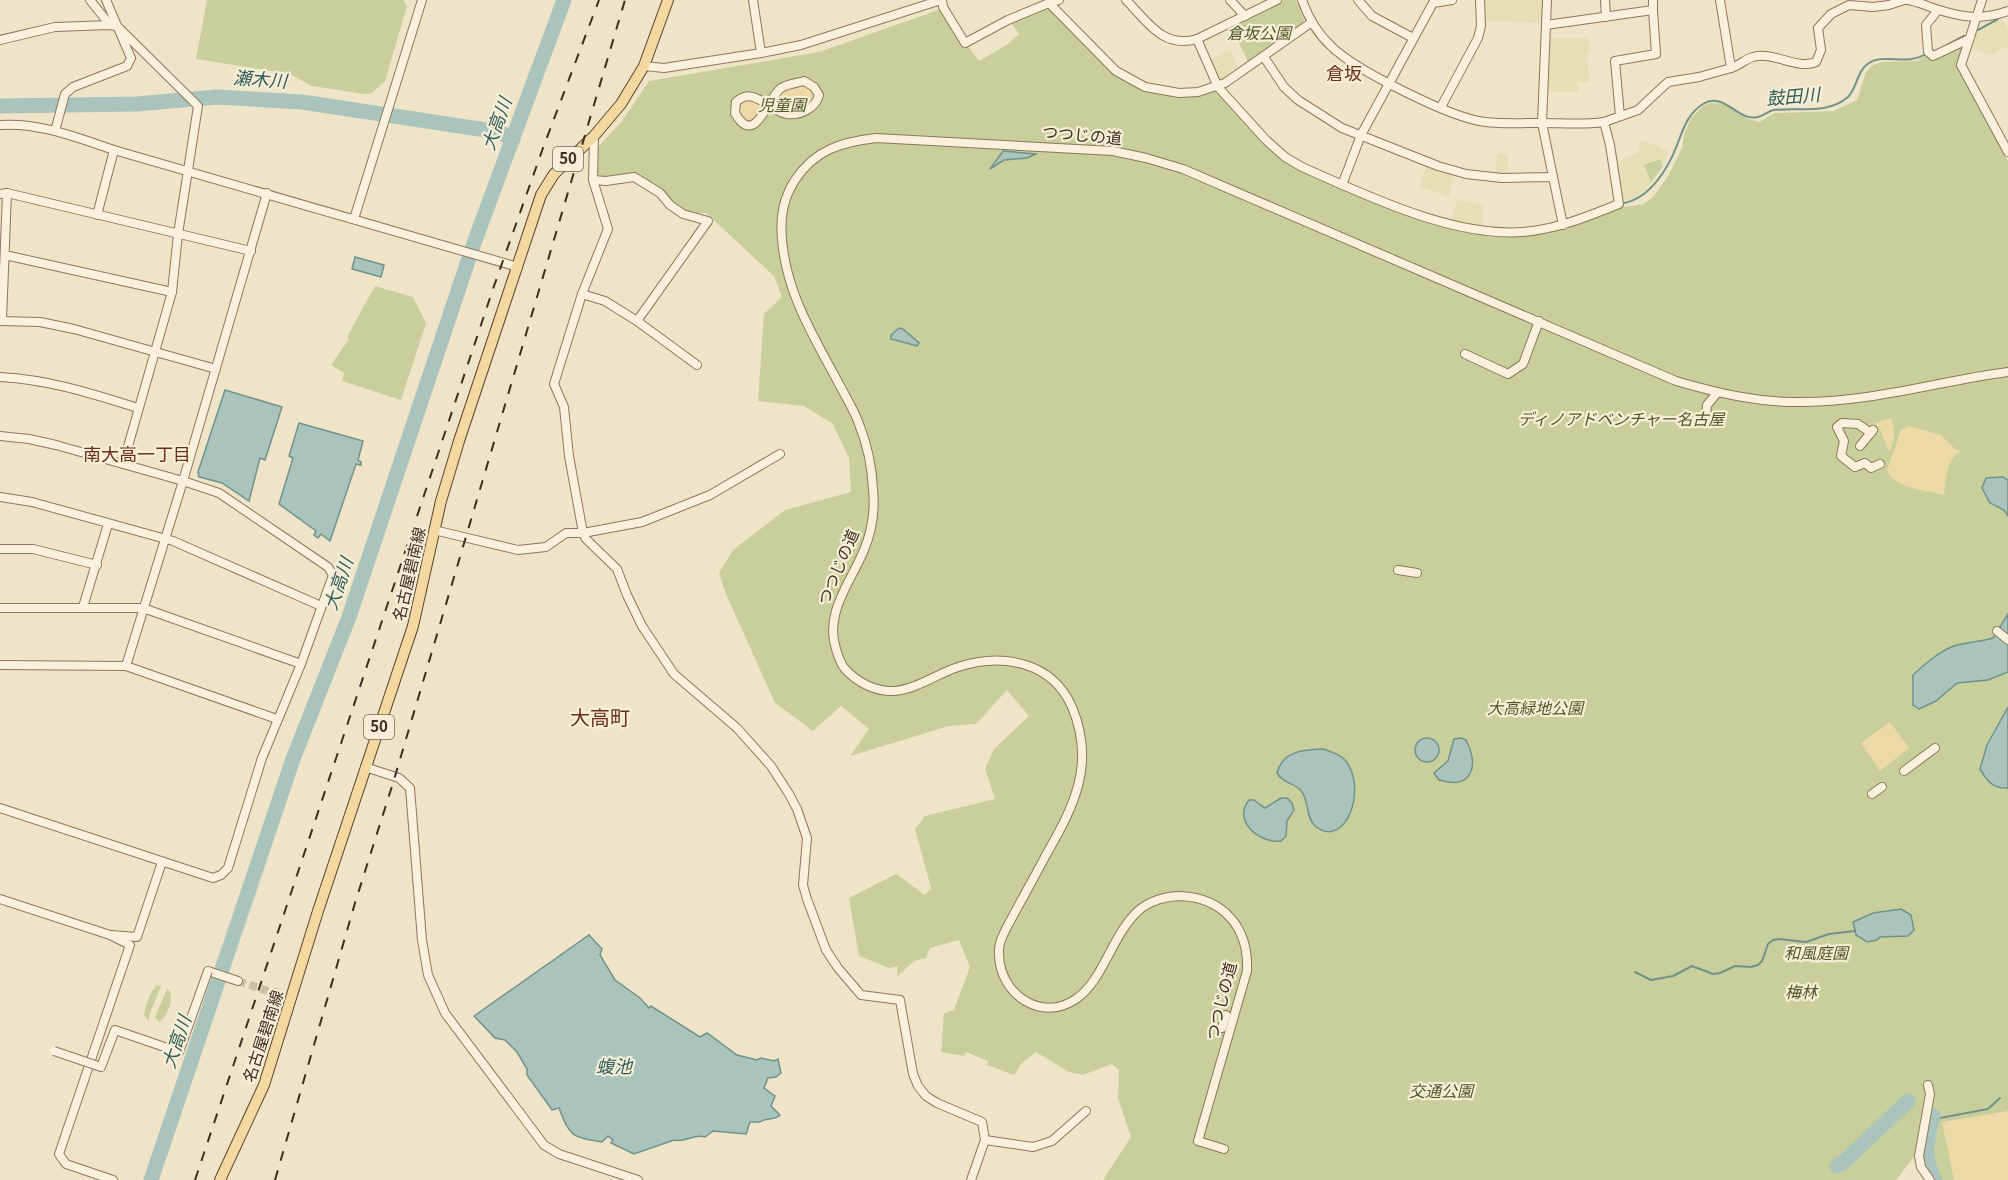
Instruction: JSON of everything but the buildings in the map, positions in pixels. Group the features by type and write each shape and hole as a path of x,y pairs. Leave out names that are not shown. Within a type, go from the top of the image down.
{"main road":[{"name":"名古屋碧南線","path":"220,1180 264,1085 365,767 413,626 434,530 459,441 542,195 554,174 594,136 621,105 644,66 668,0"}],"street":[{"path":"90,0 113,26 187,93 198,106 178,234 172,292 123,464"},
{"path":"55,131 63,96 73,87 127,66 131,58 113,26 106,0"},
{"path":"354,219 422,0"},
{"path":"753,0 761,53"},
{"path":"644,66 664,68 761,53 817,41 942,0 943,7 965,43 1008,20 1059,0"},
{"path":"1126,0 1160,35 1181,42 1197,39 1277,0"},
{"path":"1230,0 1245,16"},
{"path":"1302,0 1312,22 1342,57 1441,107 1485,122 1580,125 1604,122 1638,110 1668,82 1699,77 1731,68 1754,57 1807,65 1816,62 1821,50 1818,28 1831,14 1849,5 1873,7 1906,0 1938,10 1978,18 2006,11 2008,21"},
{"path":"1358,0 1372,16 1413,38"},
{"path":"1342,185 1361,135 1413,38 1430,1 1452,0"},
{"path":"1441,107 1478,38 1481,26 1480,0"},
{"path":"1547,0 1542,123 1563,225"},
{"path":"1605,0 1605,17"},
{"path":"1620,116 1615,61 1656,54 1653,0"},
{"path":"1720,0 1731,68"},
{"path":"1982,0 1978,18 1960,65 2008,152"},
{"path":"1049,3 1116,71 1136,83 1155,90 1179,93 1218,87 1312,22"},
{"path":"1546,25 1653,10"},
{"path":"1938,10 1926,24 1928,52 1933,56 1969,39"},
{"path":"0,40 55,27 113,26"},
{"path":"1197,39 1218,87 1258,132 1285,157 1342,185 1426,217 1466,228 1495,232 1522,232 1563,225 1619,204 1604,122"},
{"path":"1263,57 1284,87 1298,100 1342,128 1438,166 1466,174 1502,178 1553,177"},
{"path":"804,81 814,87 819,95 812,108 790,114 780,112 769,105 782,87 804,81"},
{"path":"0,125 55,131 518,267"},
{"path":"594,136 593,180 608,229 582,294 554,384 564,407 569,456 583,533 586,539 617,569 642,626 674,675 737,728 771,766 789,794 807,838 803,885 826,950 861,995 900,1000 913,1074 918,1086 926,1096 982,1122 985,1140 971,1180"},
{"name":"つつじの道","path":"1224,1149 1198,1141 1247,971 1246,945 1238,928 1227,913 1211,902 1192,897 1172,896 1155,900 1140,909 1125,925 1088,989 1069,1004 1045,1008 1023,1000 1005,980 1001,969 1000,942 1069,814 1078,788 1082,746 1072,708 1064,691 1040,670 1020,662 1001,660 981,661 956,668 899,691 886,691 858,680 844,668 839,659 834,643 833,617 865,548 874,490 859,423 796,301 785,266 782,208 791,187 802,170 818,156 838,144 850,141 898,138 1113,151 1183,169 1539,321"},
{"path":"97,215 114,150"},
{"path":"593,180 606,181 634,177 660,193 670,205 683,214 708,221 637,321"},
{"path":"126,666 267,193"},
{"path":"216,369 40,322 1,320 5,255 4,194 251,251"},
{"path":"5,255 172,292"},
{"path":"582,294 605,301 697,364"},
{"path":"1465,354 1508,374 1523,364 1539,321 1676,381 1737,397 1785,402 1867,397 2008,372"},
{"path":"0,377 32,379 69,387 138,408"},
{"path":"1706,418 1707,405 1717,393"},
{"path":"1860,446 1872,431 1858,424 1842,423 1837,427 1844,441 1841,456 1855,466 1865,463 1871,468 1880,464"},
{"path":"0,436 56,445 219,493 328,567 333,576 301,664 262,758 228,868 221,875 213,878 0,808"},
{"path":"434,530 518,550 546,547 566,533 583,533 642,522 710,495 780,454"},
{"path":"0,497 32,502 164,539 321,606"},
{"path":"83,607 108,524"},
{"path":"0,549 33,549 97,565"},
{"path":"1398,570 1417,573"},
{"path":"0,608 143,608 301,664"},
{"path":"1997,631 2008,640"},
{"path":"0,665 126,666 277,719"},
{"path":"1904,771 1935,748"},
{"path":"365,767 399,778 410,788 428,975 446,1013 544,1145 559,1154 638,1180"},
{"path":"1872,794 1881,787"},
{"path":"110,935 137,937 162,862"},
{"path":"0,899 110,935 130,945 59,1154 66,1164 113,1180"},
{"path":"54,1051 101,1067 115,1030 180,1052 208,971 238,981"},
{"path":"1222,1028 1226,1014"},
{"path":"1928,1085 1930,1094 1919,1156 1921,1167 1930,1180"},
{"path":"985,1140 1033,1147 1052,1141 1086,1112"}],"shaded area":[{"path":"1485,0 1544,0 1543,23 1484,21 1483,2"},
{"path":"1999,20 2004,21 2008,29 2008,46 1990,55 1971,48 1976,33"},
{"path":"1549,38 1588,38 1591,51 1587,54 1589,82 1577,83 1579,92 1547,92"},
{"path":"1230,50 1240,70 1223,81 1218,80 1209,61"},
{"path":"1641,140 1669,151 1658,174 1644,191 1634,198 1622,201 1616,162 1638,153"},
{"path":"1497,154 1508,154 1508,175 1496,175"},
{"path":"1427,164 1454,173 1449,197 1419,186"},
{"path":"1457,200 1484,205 1481,227 1450,221"}],"green space":[{"path":"207,0 403,0 407,6 385,81 372,93 364,94 312,86 290,74 196,59"},
{"name":"倉坂公園","path":"1284,0 1296,0 1304,20 1303,25 1249,64 1231,26"},
{"name":"大高緑地公園","path":"1049,7 1141,89 1168,96 1187,96 1214,91 1220,93 1283,159 1430,222 1543,233 1578,224 1618,208 1643,204 1653,197 1668,176 1682,148 1684,135 1691,118 1703,106 1711,103 1724,104 1749,119 1759,122 1775,113 1834,111 1857,100 1866,72 1873,65 1882,62 1917,61 1927,55 1960,46 1963,48 1957,65 2008,161 2008,1180 1928,1180 1924,1161 1924,1144 1896,1180 1103,1180 1131,1137 1118,1098 1119,1070 1112,1064 1083,1075 1069,1072 1036,1052 1022,1063 1014,1075 987,1065 988,1061 966,1052 964,1056 941,1052 944,1013 954,1010 970,967 959,940 930,948 926,958 914,961 897,977 898,966 889,968 859,956 849,898 896,874 925,895 931,888 915,829 925,816 995,799 985,769 994,749 1029,716 1007,690 976,724 949,726 850,756 869,729 841,706 813,731 775,703 725,592 719,573 733,550 785,510 851,492 849,458 833,424 804,406 758,401 764,314 782,297 774,276 706,213 686,213 635,174 597,178 596,149 622,121 649,81 819,52 941,9 979,61 1008,44 1019,34 1010,22"},
{"path":"1660,159 1663,166 1651,182 1644,165"},
{"path":"375,286 413,297 426,323 401,400 342,381 344,373 331,365 349,339 347,337"},
{"path":"157,985 161,986 149,1021 144,1016 145,1008"},
{"path":"167,989 170,994 169,1007 159,1022 155,1017"}],"sand":[{"path":"802,83 816,93 811,106 795,111 785,111 773,101 780,91"},
{"path":"750,98 765,107 753,122 743,121 737,108 739,103"},
{"path":"1891,418 1894,435 1889,451 1880,429 1874,423"},
{"path":"1909,426 1941,435 1955,449 1961,451 1950,465 1944,495 1904,485 1896,481 1887,470 1901,430"},
{"path":"1890,722 1909,748 1880,771 1861,743"},
{"path":"2008,1111 2008,1180 1954,1180 1942,1122"}],"water":[{"path":"1003,151 1036,154 1027,158 1004,160 990,169"},
{"path":"355,257 384,265 381,277 352,269"},
{"path":"899,328 919,343 917,346 891,339 891,335"},
{"path":"225,390 282,407 265,460 260,458 249,501 222,483 199,477 198,472"},
{"path":"299,423 363,441 358,460 361,465 356,464 330,541 321,534 318,538 314,535 316,531 279,504 293,458 289,456"},
{"path":"2003,477 2008,480 2008,516 2004,510 1990,503 1982,488 1986,478"},
{"path":"2008,614 2008,672 1988,680 1957,683 1936,701 1919,709 1913,705 1913,675 1948,649 1993,638"},
{"path":"2008,707 2008,788 2003,788 1991,783 1980,769 1987,745"},
{"path":"1427,738 1436,741 1439,750 1436,759 1427,762 1418,759 1415,750 1418,741"},
{"path":"1454,739 1466,740 1470,750 1472,767 1470,774 1459,782 1439,780 1434,773 1448,761"},
{"path":"1324,749 1344,759 1351,771 1354,784 1354,799 1344,823 1336,830 1326,831 1312,823 1302,792 1296,786 1283,780 1277,773 1280,765 1289,756 1302,751"},
{"path":"1281,798 1287,798 1294,810 1287,821 1286,836 1281,841 1273,841 1257,835 1246,823 1244,816 1249,800 1254,800 1265,808"},
{"path":"1901,909 1911,915 1914,930 1908,936 1880,937 1867,942 1856,935 1853,922 1873,913"},
{"name":"蝮池","path":"589,935 602,949 600,955 615,980 640,998 649,1008 651,1006 700,1037 707,1033 737,1055 757,1060 761,1058 774,1061 778,1059 781,1073 776,1077 768,1078 764,1088 775,1096 771,1106 780,1115 760,1122 750,1122 746,1134 713,1131 705,1137 674,1140 634,1154 611,1143 613,1140 608,1136 602,1142 584,1139 573,1134 566,1125 559,1108 552,1110 527,1075 527,1069 517,1052 505,1040 495,1038 474,1016"}],"waterway":[{"name":"大高川","path":"151,1180 293,759 349,617 474,243 564,0"},
{"name":"鼓田川","path":"1978,30 1998,19"},
{"name":"鼓田川","path":"1947,45 1964,36"},
{"name":"鼓田川","path":"1624,203 1642,195 1657,181 1669,163 1689,117 1703,104 1718,101 1751,117 1774,110 1831,106 1848,97 1862,70 1869,63 1881,59 1911,59 1926,54"},
{"name":"瀬木川","path":"0,106 137,104 216,97 302,102 499,132 513,139"},
{"path":"1635,972 1651,980 1673,976 1692,966 1713,974 1720,973 1735,966 1758,965 1762,961 1768,944 1773,940 1806,942 1829,934 1855,931"},
{"path":"1933,1116 1940,1118 1988,1109 2000,1098"},
{"path":"1837,1166 1908,1101"},
{"path":"1933,1116 1927,1156 1935,1180"}],"tunnel":[{"path":"238,981 274,993"}],"railway":[{"path":"195,1180 494,286 599,0"},
{"path":"275,1180 355,903 393,783 625,0"}],"district":[{"name":"倉坂","path":"1344,74"},
{"name":"南大高一丁目","path":"137,455"},
{"name":"大高町","path":"600,718"}],"park label":[{"name":"児童園","path":"782,105"},
{"name":"ディノアドベンチャー名古屋","path":"1621,419"},
{"name":"和風庭園","path":"1816,953"},
{"name":"梅林","path":"1801,992"},
{"name":"交通公園","path":"1441,1091"}]}
